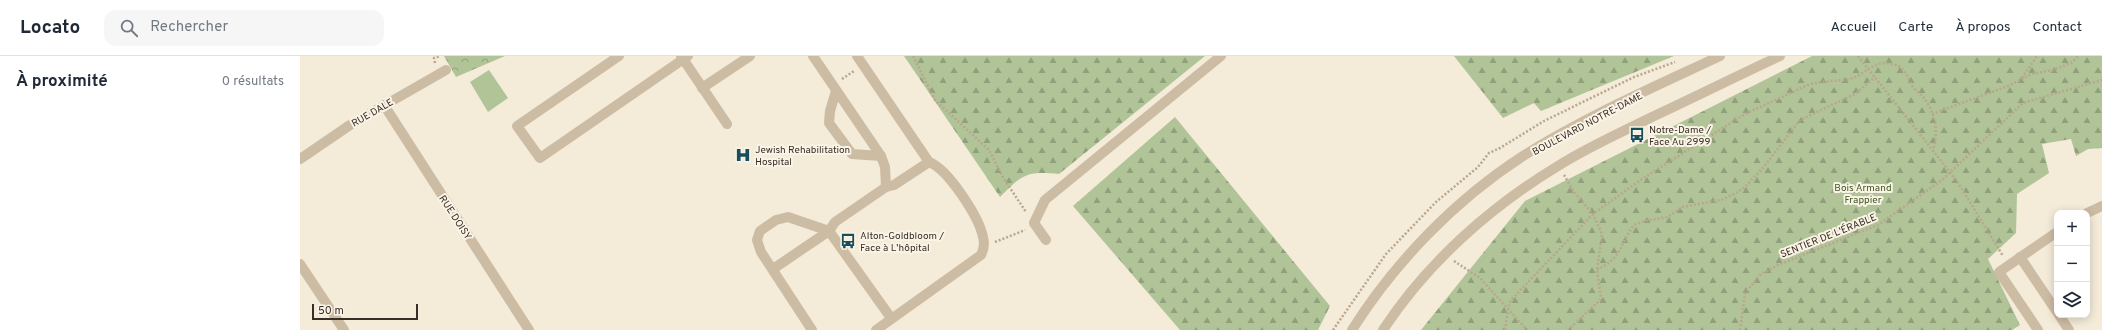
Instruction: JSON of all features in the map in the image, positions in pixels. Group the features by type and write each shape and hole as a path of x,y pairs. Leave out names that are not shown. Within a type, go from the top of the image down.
{"street":[{"path":"619,56 517,126 540,158 684,57 702,88 726,124"},
{"path":"702,88 750,56"},
{"path":"813,56 881,156 885,167 886,187"},
{"path":"857,56 929,162 943,172 974,214 981,228 984,244 981,255 876,330"},
{"path":"1046,240 1034,223 1039,209 1053,192 1221,56"},
{"name":"BOULEVARD NOTRE-DAME","path":"1352,330 1387,281 1421,242 1457,207 1512,164 1574,127 1720,56"},
{"path":"1383,330 1418,284 1452,247 1496,209 1528,185 1569,159 1603,141 1780,56"},
{"name":"RUE DALE","path":"300,159 350,125 446,70"},
{"path":"834,88 829,118 832,128 852,154 881,156"},
{"name":"RUE DOISY","path":"384,105 529,330"},
{"path":"773,269 829,231 835,222 886,187 894,185 929,162"},
{"path":"2090,212 2102,206"},
{"path":"812,330 757,243 758,235 763,228 779,218 788,217 829,231 891,318"},
{"path":"2038,330 1999,272 2054,234"},
{"path":"2020,257 2054,308"},
{"path":"300,264 344,330"},
{"path":"2061,318 2069,330"}],"path":[{"path":"912,56 934,100 989,150 1004,179 1034,223 1022,232 1009,238 984,244"},
{"path":"1858,56 1950,172 1979,214 2003,256"},
{"path":"2022,78 2037,56"},
{"path":"1932,114 2008,86 2022,78 2053,70 2071,63 2078,56"},
{"name":"BOULEVARD NOTRE-DAME","path":"1333,330 1386,254 1428,209 1478,167 1489,153 1544,121 1634,78 1681,60"},
{"path":"1505,330 1508,308 1511,300 1524,284 1593,214 1642,179 1745,114 1818,82 1852,78 1877,64 1891,64 1905,71 1912,86 1925,98 1932,114 1936,133 1932,150"},
{"path":"834,88 863,65"},
{"path":"1597,270 1609,263 1620,252 1632,228 1637,224 1660,220 1668,217 1682,207 1692,204 1721,200 1744,188 1762,169 1800,120 1854,94 1875,78"},
{"name":"SENTIER DE L'ÉRABLE","path":"1740,330 1745,293 1761,274 1778,265 1878,225 1942,180 2022,103 2102,80"},
{"path":"1563,174 1574,192 1593,214 1602,234 1597,270 1600,300 1568,330"},
{"path":"1453,260 1480,278 1528,330"}],"green space":[{"path":"444,56 505,56 456,77"},
{"path":"904,56 1205,56 1059,174 1039,173 1026,176 1014,183 1000,197"},
{"path":"1454,56 1674,56 1541,111 1534,103 1503,118"},
{"name":"Bois Armand Frappier","path":"1812,56 2102,56 2102,148 2088,149 2076,156 2071,139 2042,144 2049,173 2017,194 2016,233 1988,259 2020,325 2012,330 1421,330 1525,201"},
{"path":"489,70 508,98 488,112 470,82"},
{"path":"1175,117 1330,306 1318,330 1180,330 1073,206"}],"place":[{"name":"Notre-Dame / Face Au 2999","path":"1637,135"},
{"name":"Jewish Rehabilitation Hospital","path":"743,155"},
{"name":"Alton-Goldbloom / Face à L'hôpital","path":"848,241"}]}
